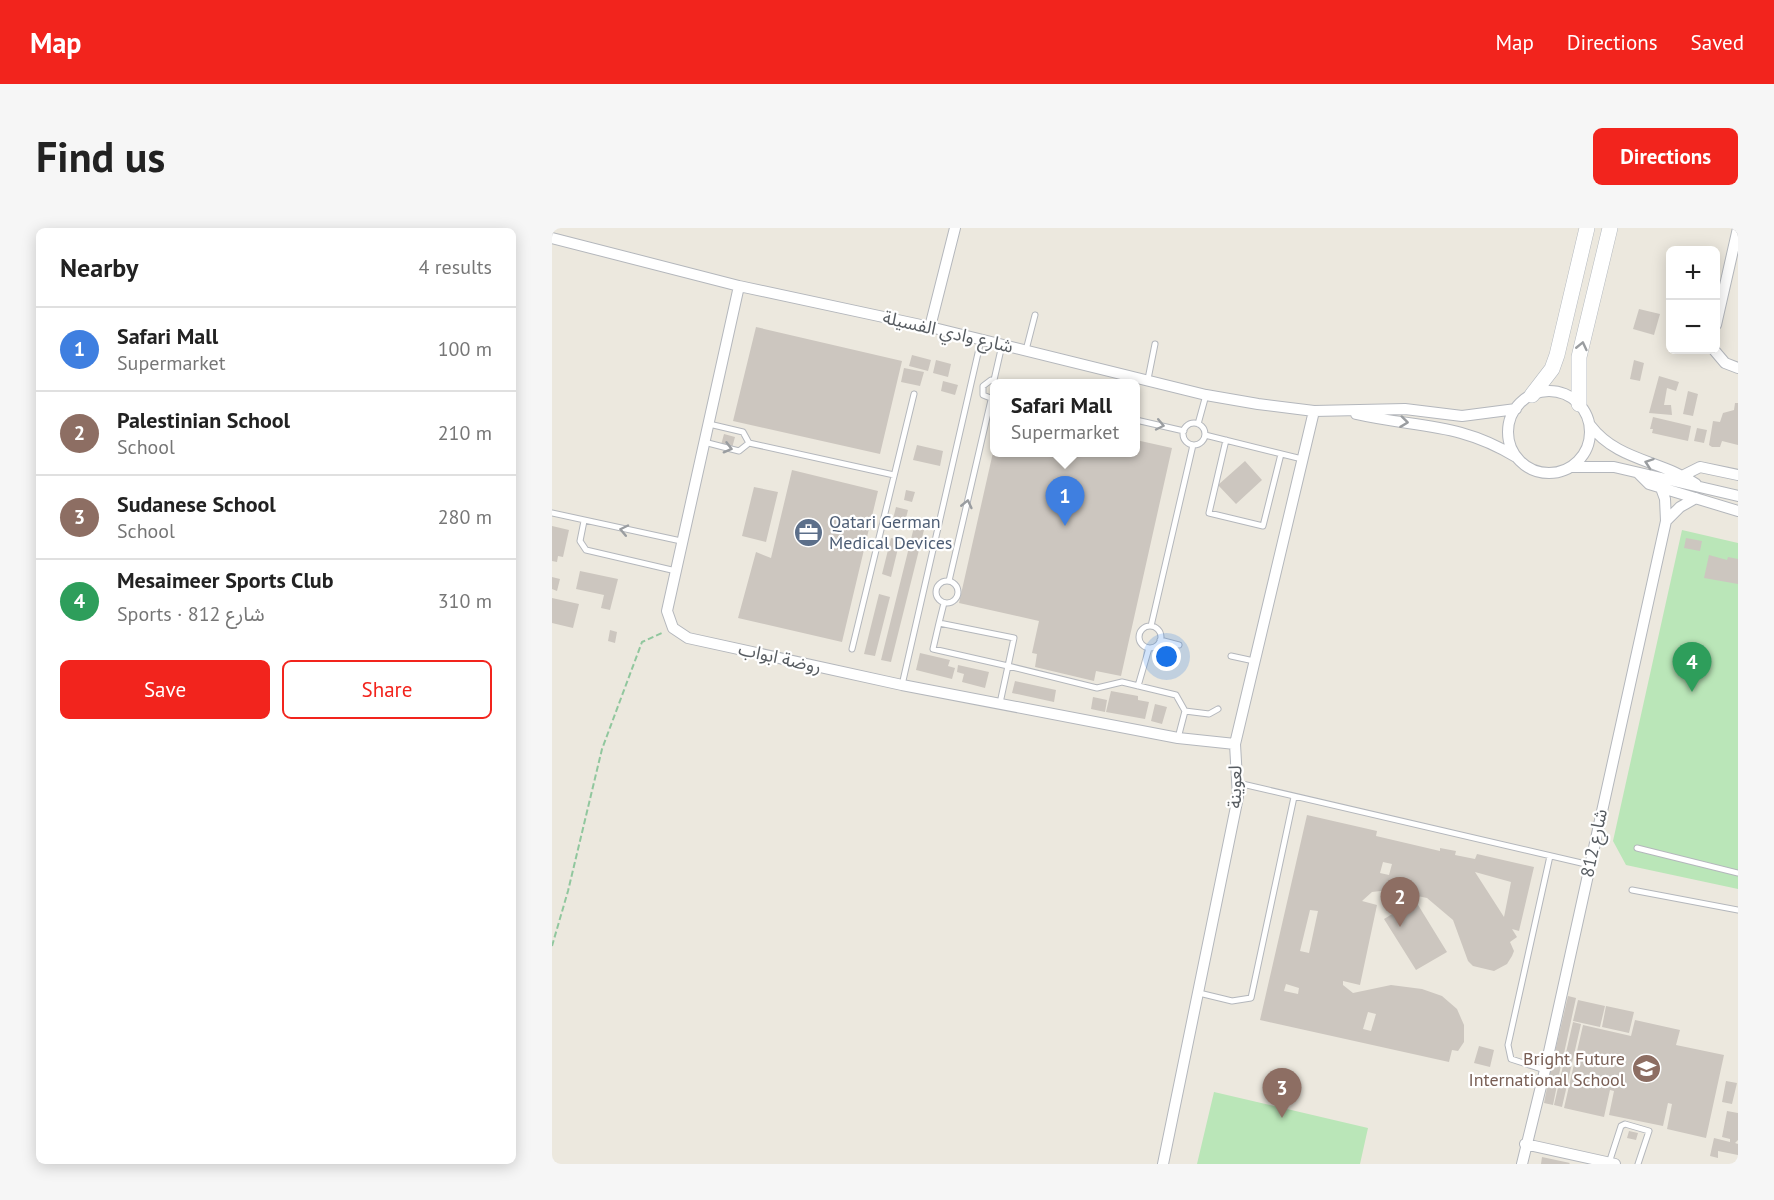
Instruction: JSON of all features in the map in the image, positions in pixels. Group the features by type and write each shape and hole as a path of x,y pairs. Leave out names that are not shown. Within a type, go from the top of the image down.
{"street":[{"path":"930,327 955,228"},
{"path":"1587,228 1557,355 1552,369 1532,395 1516,408 1510,420 1508,434 1511,447 1526,466 1548,473 1570,467 1603,466 1738,496"},
{"path":"1610,228 1579,357 1579,404 1590,424 1603,440 1619,452 1684,475 1701,487"},
{"path":"1720,307 1738,228"},
{"name":"شارع وادي الفسيلة","path":"552,238 739,286 930,327 1206,394 1314,411 1347,412 1388,409 1462,416 1516,408"},
{"path":"673,628 667,611 739,286"},
{"path":"1717,354 1725,363 1738,368"},
{"path":"1532,395 1557,392 1579,404"},
{"name":"لعوينة","path":"1163,1164 1238,797 1235,744 1314,411"},
{"name":"شارع وادي الفسيلة","path":"1347,412 1467,433 1493,443 1518,458"},
{"path":"1570,467 1587,449 1590,424"},
{"path":"1684,475 1700,467 1738,475"},
{"path":"1637,472 1649,484 1738,511"},
{"name":"شارع 812","path":"1522,1164 1525,1144 1545,1070 1666,521 1665,499 1661,488"},
{"path":"1666,521 1680,507 1696,498"},
{"name":"روضة ابواب","path":"673,628 688,638 902,685 1178,738 1235,744"},
{"path":"1525,1144 1612,1163"}],"lane":[{"path":"1026,350 1035,315"},
{"path":"902,685 981,340"},
{"path":"1148,380 1155,344"},
{"path":"997,379 1002,345"},
{"path":"990,381 987,381 982,388 983,395 990,398"},
{"path":"970,384 982,388"},
{"path":"852,649 914,394"},
{"path":"1198,423 1206,394"},
{"path":"949,581 990,411"},
{"path":"1140,421 1184,431"},
{"path":"1198,423 1204,428 1205,435 1203,441 1193,445 1185,439 1184,431 1190,424 1198,423"},
{"path":"709,424 743,432 749,443 894,475"},
{"path":"1205,435 1302,459"},
{"path":"1226,440 1209,513 1263,526 1281,454"},
{"path":"704,442 739,451 749,443"},
{"path":"1151,626 1193,445"},
{"path":"552,513 681,541"},
{"path":"584,521 580,541 586,550 676,571"},
{"path":"949,581 957,586 958,595 952,602 944,603 938,599 936,590 942,582 949,581"},
{"path":"924,587 936,590"},
{"path":"944,603 933,649 1097,688 1122,682 1176,695 1185,711 1178,738"},
{"path":"939,623 1014,638 1000,704"},
{"path":"1151,626 1158,630 1160,640 1157,645 1149,648 1141,644 1139,636 1143,628 1151,626"},
{"path":"1160,640 1179,645"},
{"path":"1138,686 1149,648"},
{"path":"1231,656 1254,662"},
{"path":"1185,711 1209,714 1218,709"},
{"path":"1237,783 1590,865"},
{"path":"1199,993 1232,1001 1251,998 1294,797"},
{"path":"1637,848 1738,873"},
{"path":"1545,1070 1511,1059 1508,1045 1550,856"},
{"path":"1632,890 1738,910"},
{"path":"1612,1163 1621,1126 1625,1124 1649,1131 1638,1164"}],"path":[{"path":"552,946 568,891 602,749 628,687 633,664 642,642 673,628"}],"green space":[{"path":"1682,530 1738,543 1738,889 1626,865 1613,841"},
{"path":"1214,1092 1368,1128 1360,1164 1197,1164"}],"building":[{"path":"1639,309 1660,314 1654,335 1633,329"},
{"path":"756,327 902,361 880,454 733,421"},
{"path":"912,355 931,360 928,371 909,366"},
{"path":"936,360 951,364 948,377 933,373"},
{"path":"1634,360 1644,363 1640,381 1630,379"},
{"path":"904,368 924,372 920,386 901,382"},
{"path":"1659,376 1679,382 1676,391 1667,388 1664,405 1671,405 1672,415 1649,413"},
{"path":"943,381 958,385 955,395 941,391"},
{"path":"1688,391 1698,394 1693,416 1683,414"},
{"path":"1735,403 1738,403 1738,445 1722,441 1720,447 1712,447 1709,445 1713,421 1720,422 1723,413 1734,410"},
{"path":"1653,417 1691,426 1688,441 1652,433 1653,429 1650,429"},
{"path":"1697,428 1707,430 1704,443 1694,441"},
{"path":"724,434 735,437 732,448 721,445"},
{"path":"1140,441 1172,448 1121,676 1096,671 1094,681 1035,667 1037,654 1032,653 1039,621 959,603 992,457 1140,457"},
{"path":"917,445 943,451 940,466 913,460"},
{"path":"1245,461 1262,480 1236,504 1218,485"},
{"path":"792,470 878,491 842,642 738,618 756,552 771,558"},
{"path":"754,487 778,492 766,542 742,536"},
{"path":"906,490 915,492 912,502 904,500"},
{"path":"896,507 908,510 903,530 891,527"},
{"path":"916,519 926,522 891,662 881,660"},
{"path":"552,526 569,530 563,557 558,556 557,562 552,561"},
{"path":"891,538 900,540 891,577 882,574"},
{"path":"1686,538 1702,541 1700,551 1684,548"},
{"path":"1709,555 1727,560 1728,557 1738,559 1738,584 1704,578"},
{"path":"580,571 618,579 610,610 601,608 604,595 576,589"},
{"path":"552,577 560,579 557,591 552,589"},
{"path":"879,594 890,597 875,656 864,654"},
{"path":"552,598 579,604 573,628 552,623"},
{"path":"610,630 617,632 615,643 608,641"},
{"path":"920,653 950,660 948,666 955,668 952,679 916,670"},
{"path":"958,665 989,672 985,688 962,682 964,674 957,672"},
{"path":"1015,681 1056,690 1054,702 1012,693"},
{"path":"1111,691 1138,696 1138,700 1149,702 1145,719 1106,712"},
{"path":"1093,697 1107,700 1105,712 1091,709"},
{"path":"1155,704 1167,707 1162,724 1151,721"},
{"path":"1307,815 1377,831 1376,836 1440,851 1440,848 1456,851 1455,855 1475,859 1477,854 1534,867 1519,931 1512,929 1517,937 1510,942 1514,951 1507,964 1494,971 1473,966 1468,961 1453,920 1427,898 1389,890 1372,892 1362,901 1377,905 1360,985 1343,981 1343,985 1353,993 1391,985 1422,989 1442,996 1457,1009 1464,1025 1464,1042 1458,1051 1452,1050 1449,1062 1260,1020","holes":["1383,862 1392,864 1389,875 1380,873","1475,872 1511,882 1504,917","1310,910 1318,911 1309,953 1300,951","1286,984 1299,988 1298,994 1284,991","1368,1012 1376,1014 1371,1031 1363,1029"]},
{"path":"1415,900 1447,952 1416,970 1384,919"},
{"path":"1568,996 1576,998 1563,1058 1554,1056"},
{"path":"1578,1000 1605,1006 1600,1027 1573,1021"},
{"path":"1606,1006 1634,1012 1629,1033 1602,1027"},
{"name":"Bright Future International School","path":"1635,1020 1680,1030 1676,1045 1724,1055 1706,1138 1667,1129 1672,1104 1668,1103 1663,1126 1609,1115 1614,1091 1610,1090 1604,1117 1564,1108 1583,1025 1631,1036"},
{"path":"1573,1022 1581,1024 1562,1107 1554,1105"},
{"path":"1479,1046 1494,1050 1490,1067 1474,1063"},
{"path":"1552,1063 1561,1065 1553,1105 1544,1103"},
{"path":"1726,1081 1737,1083 1732,1104 1722,1102"},
{"path":"1727,1111 1738,1113 1738,1140 1735,1143 1738,1144 1738,1155 1718,1151 1718,1158 1710,1156 1714,1138 1730,1142 1730,1139 1722,1137"},
{"path":"1629,1131 1638,1133 1636,1140 1627,1138"},
{"path":"1542,1157 1570,1163 1541,1164"}],"place":[{"name":"Safari Mall","path":"1065,526"},
{"name":"Qatari German Medical Devices","path":"808,532"},
{"name":"Mesaimeer Sports Club","path":"1692,692"},
{"name":"Palestinian School","path":"1400,927"},
{"name":"Bright Future International School","path":"1646,1069"},
{"name":"Sudanese School","path":"1282,1118"}]}
